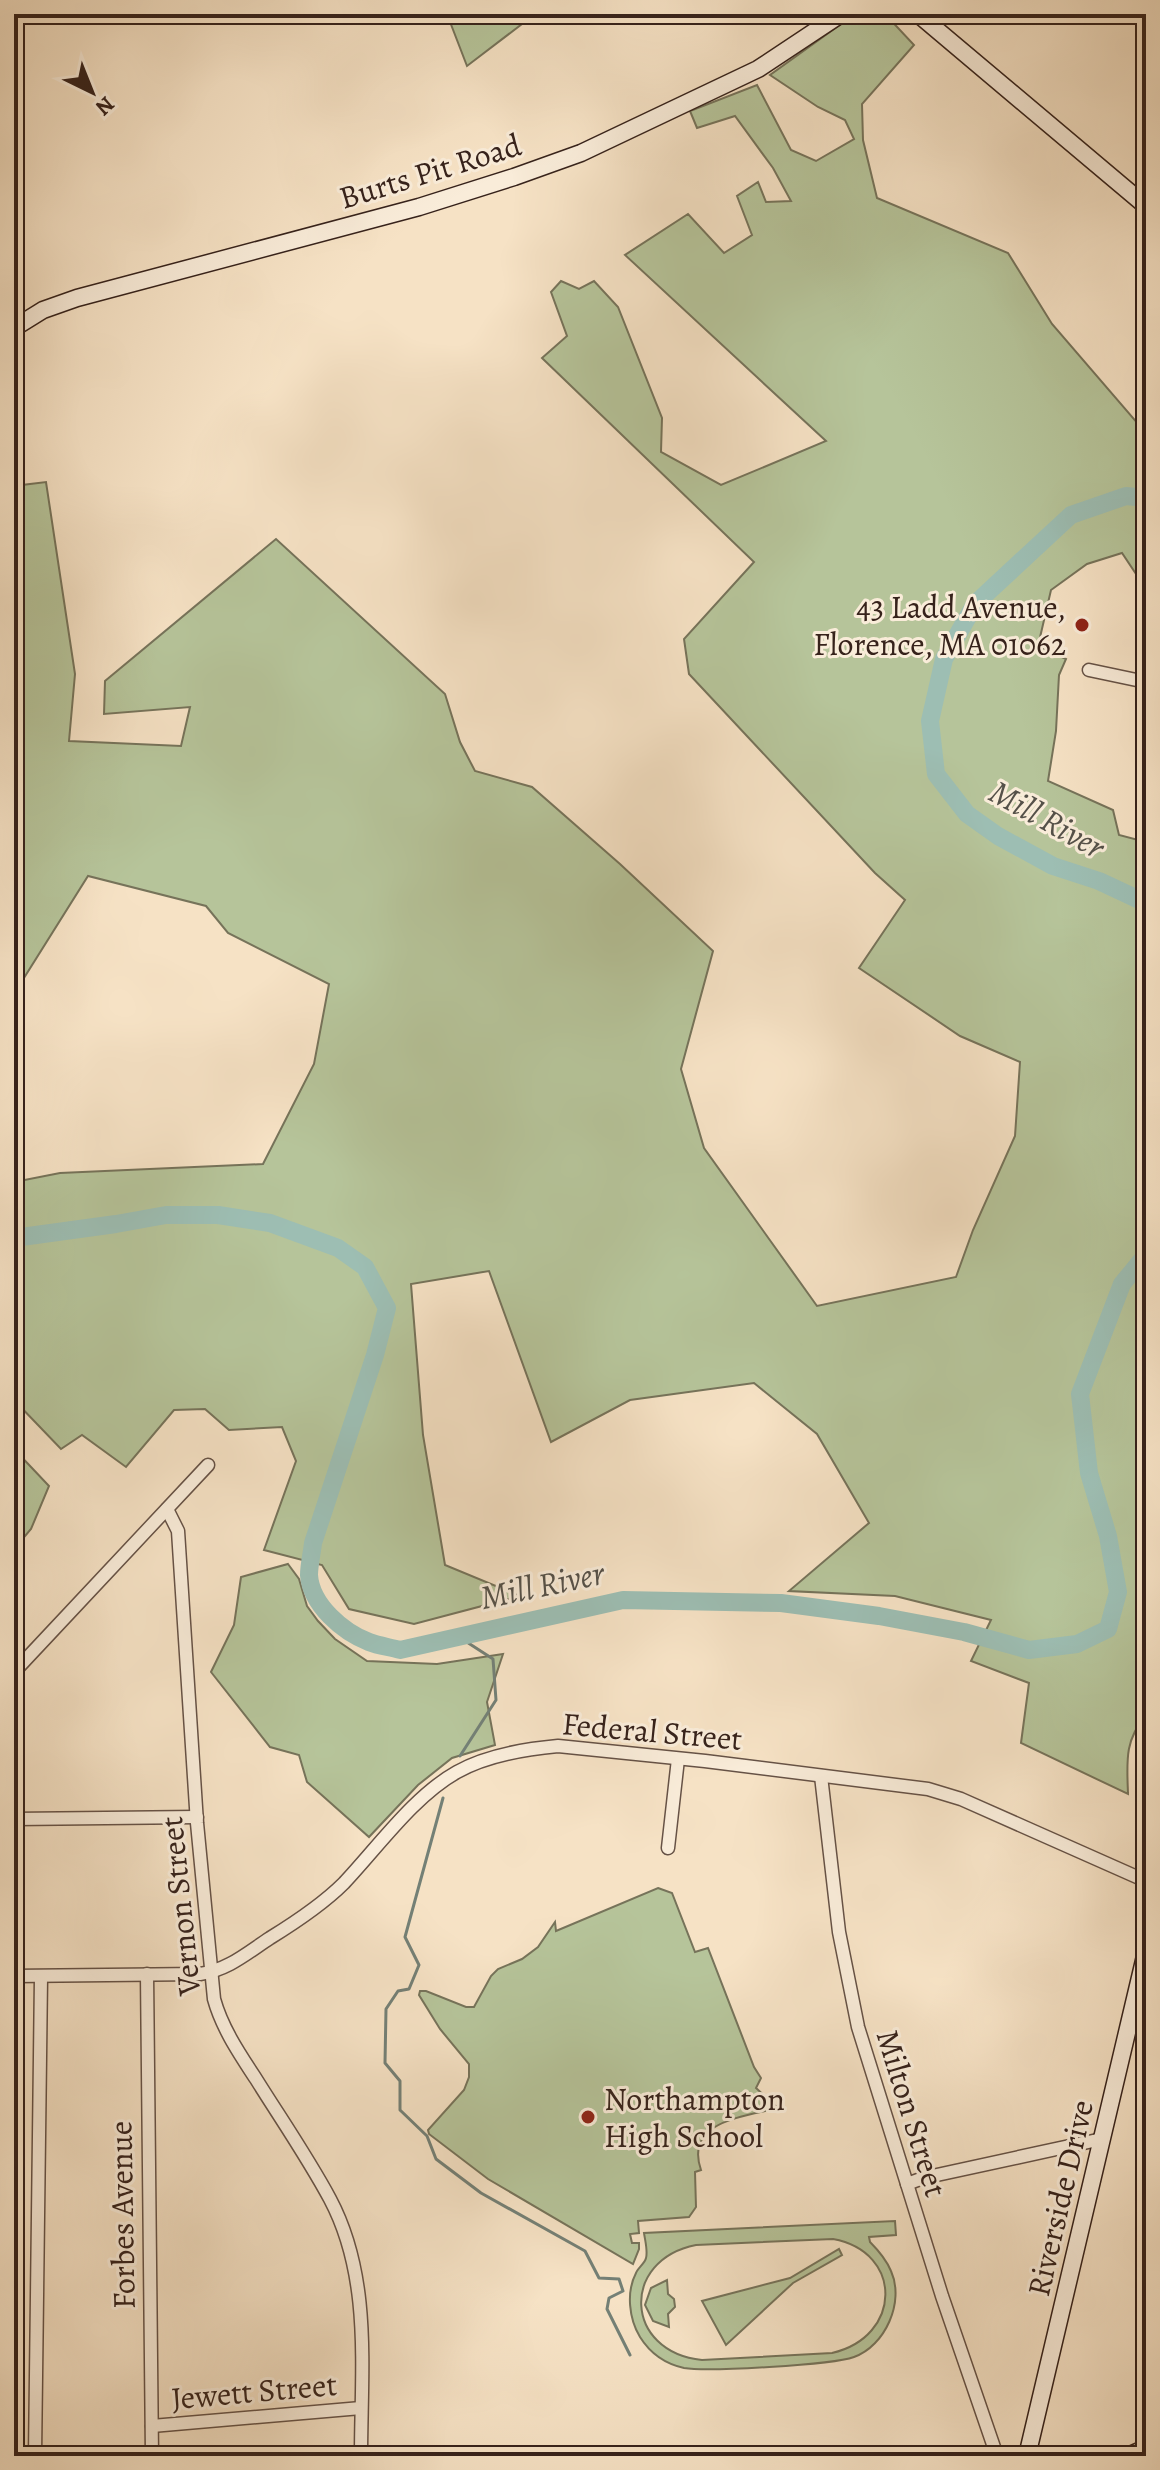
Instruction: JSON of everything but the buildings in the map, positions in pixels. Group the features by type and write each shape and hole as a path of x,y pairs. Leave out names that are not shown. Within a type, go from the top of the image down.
{"street":[{"name":"Burts Pit Road","path":"14,328 43,310 77,298 419,207 581,153 758,69 841,14"},
{"path":"918,14 1146,206"},
{"path":"1089,670 1146,682"},
{"path":"14,1672 208,1465"},
{"name":"Vernon Street","path":"167,1509 178,1531 210,1972 219,2018 314,2171 342,2227 354,2265 360,2301 361,2456"},
{"name":"Federal Street","path":"210,1972 225,1968 314,1910 342,1886 424,1797 447,1778 472,1765 534,1748 558,1746 907,1785 951,1796 1146,1881"},
{"path":"668,1848 678,1759"},
{"name":"Milton Street","path":"821,1776 848,1986 878,2095 997,2456"},
{"path":"14,1819 197,1817"},
{"name":"Riverside Drive","path":"1027,2456 1146,1952"},
{"path":"14,1976 210,1972"},
{"name":"Forbes Avenue","path":"147,1974 152,2456"},
{"path":"35,2456 41,1977"},
{"path":"907,2184 1102,2139"},
{"name":"Jewett Street","path":"152,2426 361,2408"},
{"path":"1128,2456 1146,2448"}],"green space":[{"path":"447,14 535,14 467,66"},
{"path":"855,14 885,14 914,45 862,104 863,140 877,198 1008,253 1052,324 1146,433 1146,589 1122,553 1087,564 1051,590 1038,646 1066,659 1059,675 1056,731 1048,781 1113,810 1119,835 1146,842 1146,1715 1130,1743 1128,1794 1021,1743 1029,1683 971,1661 991,1620 895,1596 789,1591 869,1523 817,1434 754,1383 630,1400 551,1442 489,1271 411,1284 423,1435 445,1565 520,1596 414,1624 349,1609 322,1565 264,1550 296,1461 282,1427 229,1430 205,1409 174,1410 126,1467 82,1435 61,1449 14,1400 14,1182 60,1173 263,1164 314,1064 329,984 228,933 206,906 88,876 17,989 14,988 14,486 46,482 75,674 69,741 181,746 190,707 104,714 105,681 276,539 445,694 460,742 475,771 532,787 713,951 681,1069 704,1148 817,1306 956,1277 973,1230 1015,1136 1020,1062 960,1036 859,968 905,900 875,873 689,674 684,639 754,562 542,358 567,336 551,292 561,281 579,289 594,281 618,307 662,418 661,452 721,485 826,441 625,255 688,214 724,253 752,235 737,196 758,182 766,202 791,201 773,168 735,116 697,128 690,111 757,85 791,150 816,161 854,139 845,120 818,107 770,75"},
{"path":"14,1449 49,1486 31,1529 14,1549"},
{"path":"288,1564 299,1579 307,1606 318,1621 335,1639 367,1661 437,1664 503,1654 487,1702 495,1745 452,1758 418,1785 369,1837 307,1782 299,1755 270,1747 211,1672 234,1625 241,1577"},
{"path":"658,1888 672,1893 695,1952 708,1948 761,2078 756,2088 778,2108 734,2119 709,2131 701,2141 698,2154 701,2170 695,2172 696,2207 689,2217 638,2221 639,2233 630,2234 632,2243 639,2243 633,2264 488,2179 429,2134 428,2130 464,2090 469,2077 469,2064 440,2029 419,1995 420,1991 426,1991 466,2007 474,2007 491,1976 538,1947 555,1922 556,1931"},
{"path":"895,2221 896,2235 869,2237 891,2271 895,2283 894,2309 875,2343 854,2357 769,2367 697,2369 677,2366 649,2348 636,2330 631,2314 633,2280 647,2255 644,2233","holes":["833,2239 856,2247 873,2260 882,2277 885,2295 882,2313 872,2330 855,2344 832,2353 702,2360 676,2353 657,2341 646,2324 641,2305 644,2286 654,2268 671,2254 696,2245"]},
{"path":"839,2249 842,2255 793,2283 726,2345 702,2301 790,2278"},
{"path":"667,2280 668,2294 674,2299 675,2307 668,2314 669,2327 653,2321 645,2305 651,2288"}],"waterway":[{"name":"Mill River","path":"1146,498 1126,496 1071,515 975,604 944,659 930,721 936,774 967,814 998,836 1053,866 1099,881 1146,903"},
{"name":"Mill River","path":"14,1238 166,1215 218,1215 270,1223 338,1248 365,1267 387,1308 375,1355 313,1543 309,1575 322,1607 339,1624 369,1642 400,1650 623,1600 781,1603 879,1616 964,1632 1029,1650 1077,1644 1108,1629 1118,1592 1108,1536 1089,1473 1080,1394 1122,1284 1146,1255"},
{"path":"459,1637 493,1659 496,1700 460,1756"},
{"path":"443,1798 405,1937 419,1965 409,1989 398,1991 386,2009 385,2063 400,2081 400,2110 427,2136 436,2159 481,2193 585,2251 599,2278 619,2279 623,2291 609,2298 607,2309 630,2355"}],"place":[{"name":"43 Ladd Avenue, Florence, MA 01062","path":"1082,625"},
{"name":"Northampton High School","path":"588,2117"}]}
